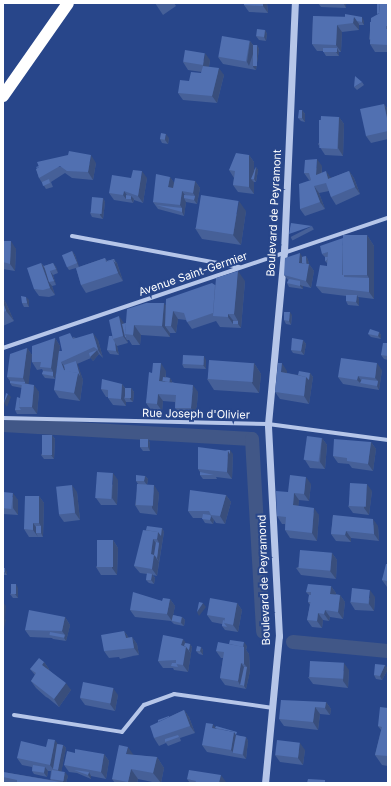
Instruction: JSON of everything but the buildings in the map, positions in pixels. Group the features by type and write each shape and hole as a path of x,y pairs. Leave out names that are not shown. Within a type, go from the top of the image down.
{"highway":[{"path":"3,96 68,3"}],"street":[{"name":"Boulevard de Peyramont","path":"268,424 284,252 295,3"},
{"name":"Avenue Saint-Germier","path":"3,348 388,218"},
{"path":"72,236 239,268"},
{"name":"Rue Joseph d'Olivier","path":"3,418 268,424 388,440"},
{"name":"Boulevard de Peyramond","path":"265,783 279,636 268,424"},
{"path":"14,715 122,732 144,705 174,694 273,708"}],"waterway":[{"path":"3,425 252,439 263,632"},
{"path":"293,642 388,651"}]}
